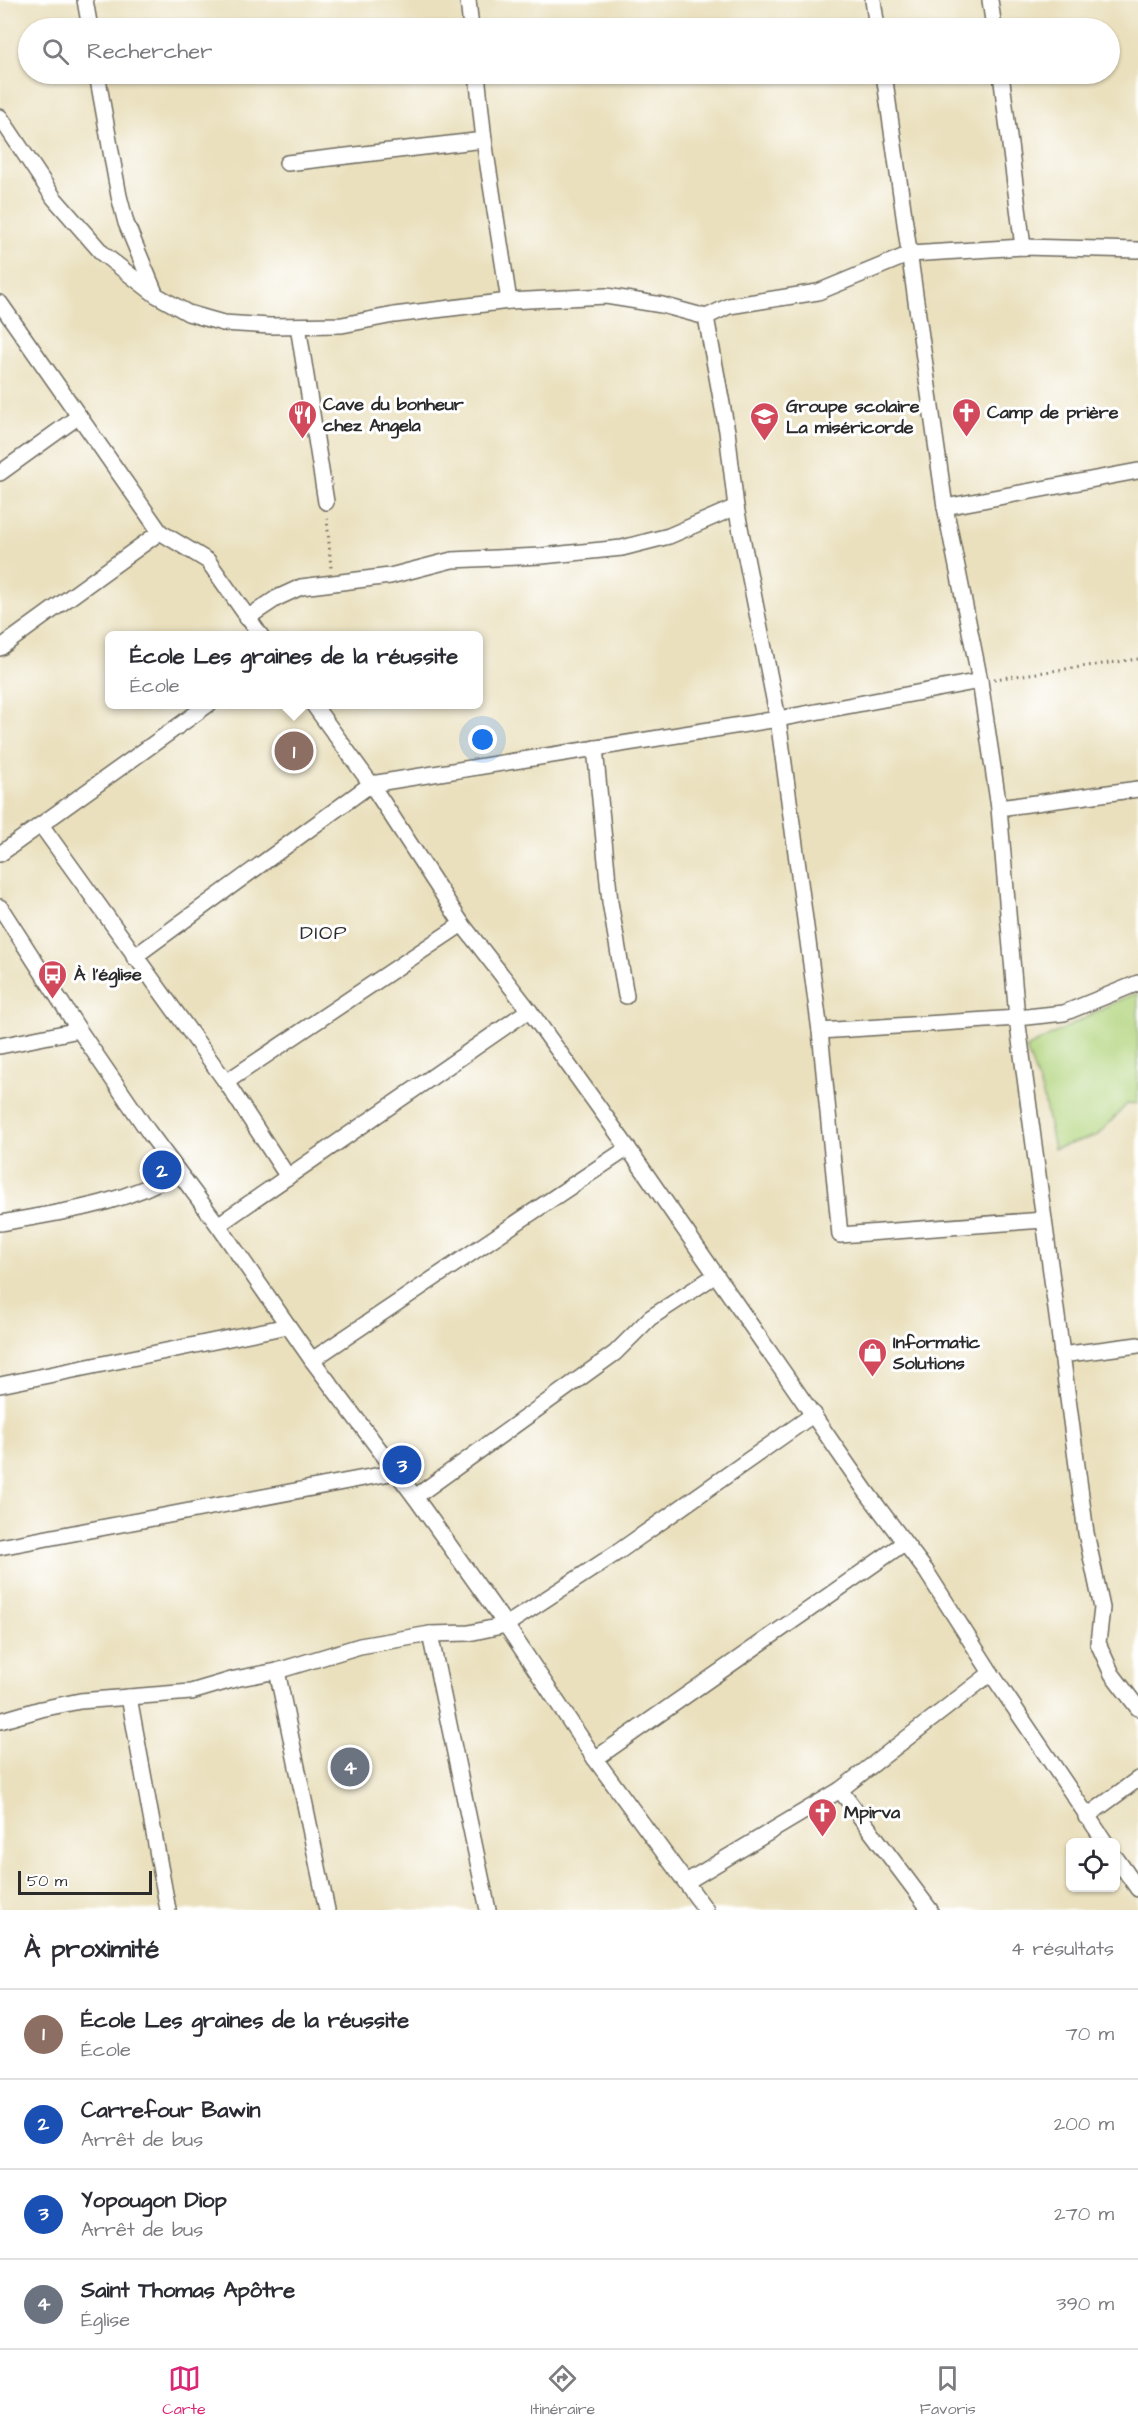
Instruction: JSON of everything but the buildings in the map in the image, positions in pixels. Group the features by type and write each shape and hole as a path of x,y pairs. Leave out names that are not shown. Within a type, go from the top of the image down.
{"street":[{"path":"86,0 89,18"},
{"path":"468,0 470,18"},
{"path":"873,0 876,18"},
{"path":"990,0 993,18"},
{"path":"99,84 126,223 156,295"},
{"path":"478,84 484,140 509,301"},
{"path":"885,84 945,507 980,681 999,808 1017,1018 1086,1533 1102,1608 1098,1643 1112,1674 1138,1708"},
{"path":"1002,84 1023,247"},
{"path":"0,117 54,198 96,246 156,295 188,313 223,324 342,325 394,315 509,301 606,296 662,305 706,317 729,306 818,292 910,254 1023,247 1138,250"},
{"path":"288,163 484,140"},
{"path":"0,303 160,532 208,561 257,631"},
{"path":"706,317 728,430 736,507 778,719 820,1031 840,1235 1044,1220"},
{"path":"298,326 326,502"},
{"path":"0,473 79,416"},
{"path":"945,507 1138,471"},
{"path":"247,618 277,598 301,587 390,576 452,560 542,556 622,548 669,536 736,507"},
{"path":"0,648 160,532"},
{"path":"134,957 371,784 778,719 980,681"},
{"path":"0,854 203,709"},
{"path":"316,709 371,784 462,924 529,1010 628,1148 865,1490 938,1589 1102,1838"},
{"path":"595,748 610,902 626,996"},
{"path":"999,808 1138,789"},
{"path":"41,825 226,1082 288,1177"},
{"path":"0,907 79,1030 177,1172 218,1225 312,1360 415,1497 506,1625 595,1759 706,1910"},
{"path":"226,1082 462,924"},
{"path":"820,1031 1064,1013 1138,983"},
{"path":"218,1225 529,1010"},
{"path":"0,1046 79,1030"},
{"path":"312,1360 628,1148"},
{"path":"0,1223 123,1198 177,1172"},
{"path":"415,1497 615,1353 650,1317 716,1275"},
{"path":"0,1385 288,1326"},
{"path":"1061,1355 1138,1345"},
{"path":"0,1721 80,1701 164,1696 191,1692 235,1679 277,1671 360,1646 430,1634 469,1633 506,1625 618,1552 814,1414"},
{"path":"0,1546 396,1472"},
{"path":"595,1759 903,1543"},
{"path":"430,1634 488,1910"},
{"path":"277,1671 327,1910"},
{"path":"686,1882 840,1790 991,1672"},
{"path":"129,1697 168,1910"},
{"path":"1086,1817 1138,1779"},
{"path":"840,1790 930,1910"},
{"path":"1120,1864 1138,1889"}],"path":[{"path":"326,502 332,582"},
{"path":"980,681 1138,659"}],"green space":[{"path":"1138,993 1138,1103 1127,1104 1098,1135 1054,1149 1043,1095 1026,1048"}],"place":[{"name":"Camp de prière","path":"966,438"},
{"name":"Cave du bonheur chez Angela","path":"302,440"},
{"name":"Groupe scolaire La miséricorde","path":"765,442"},
{"name":"École Les graines de la réussite","path":"294,751"},
{"name":"À l'église","path":"53,1000"},
{"name":"Carrefour Bawin","path":"162,1170"},
{"name":"Informatic Solutions","path":"872,1378"},
{"name":"Yopougon Diop","path":"402,1465"},
{"name":"Saint Thomas Apôtre","path":"350,1767"},
{"name":"Mpirva","path":"823,1838"}],"district":[{"name":"DIOP","path":"324,932"}]}
